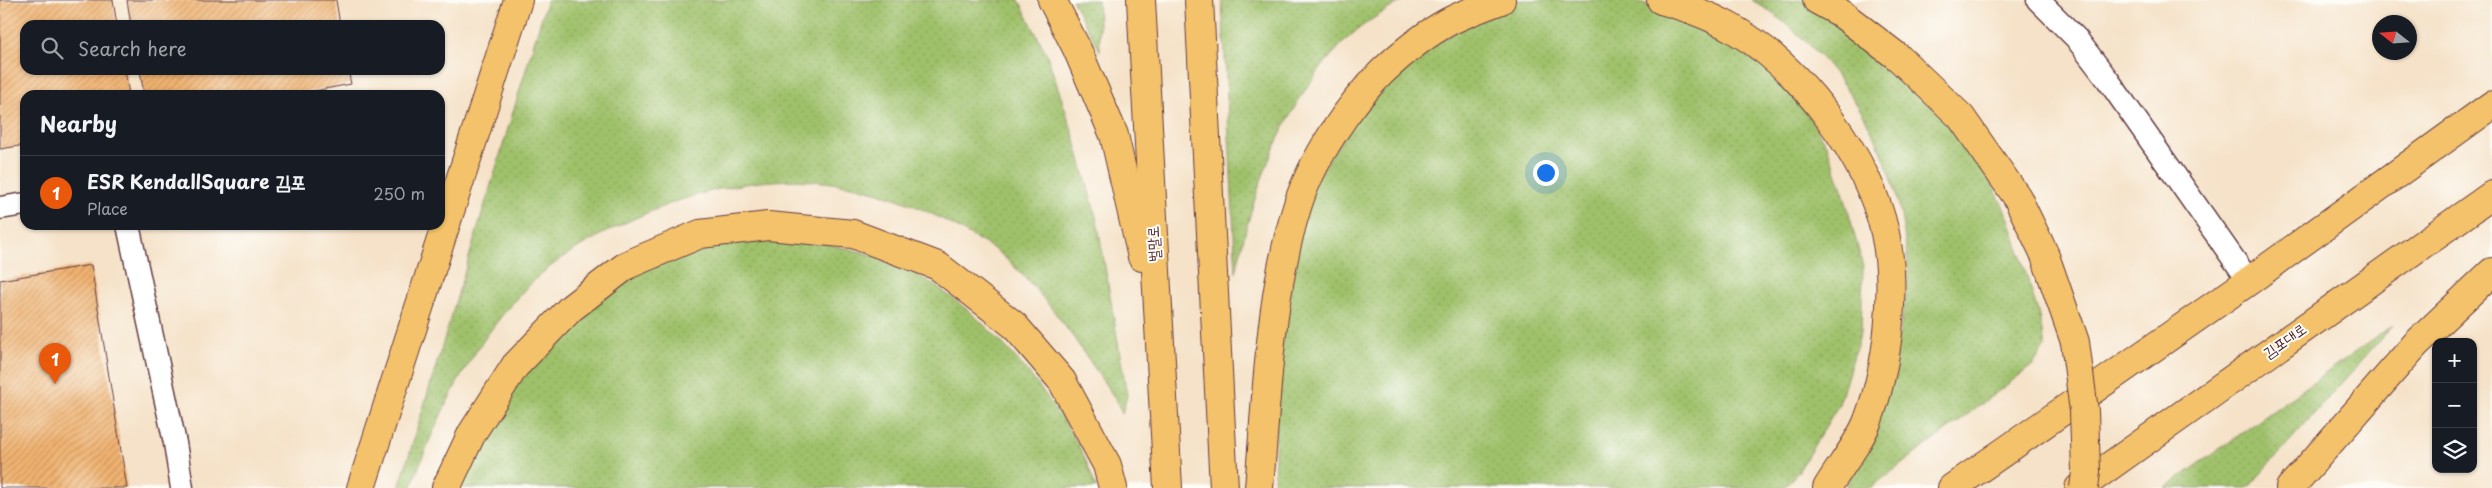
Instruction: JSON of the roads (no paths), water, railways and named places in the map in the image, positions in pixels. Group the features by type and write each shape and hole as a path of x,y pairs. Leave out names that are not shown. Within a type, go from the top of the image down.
{"main road":[{"path":"445,227 518,0"},
{"path":"1052,0 1077,49 1114,135 1159,332"},
{"name":"벌말로","path":"1141,0 1168,488"},
{"path":"1199,0 1224,488"},
{"path":"1258,488 1273,328 1284,260 1298,203 1324,148 1359,94 1404,51 1448,22 1500,0"},
{"path":"1661,0 1690,8 1735,30 1773,59 1811,95 1843,138 1870,185 1885,233 1890,290 1887,348 1868,421 1827,488"},
{"path":"1817,0 1839,12 1899,58 1961,117 2017,196 2044,254 2075,342 2084,411 2086,472 2084,488"},
{"path":"1952,488 2249,281 2492,105"},
{"name":"김포대로","path":"2079,488 2492,195"},
{"path":"446,488 472,433 515,366 571,308 627,265 700,234 768,226 853,234 938,266 1014,325 1062,381 1107,465 1112,488"},
{"path":"361,488 444,230"},
{"path":"2290,488 2416,344 2492,272"}],"lane":[{"path":"2038,0 2076,38 2108,80 2249,281"},
{"path":"0,208 20,205"},
{"path":"129,230 175,443 182,488"}],"place":[{"name":"ESR KendallSquare 김포","path":"55,384"}]}
